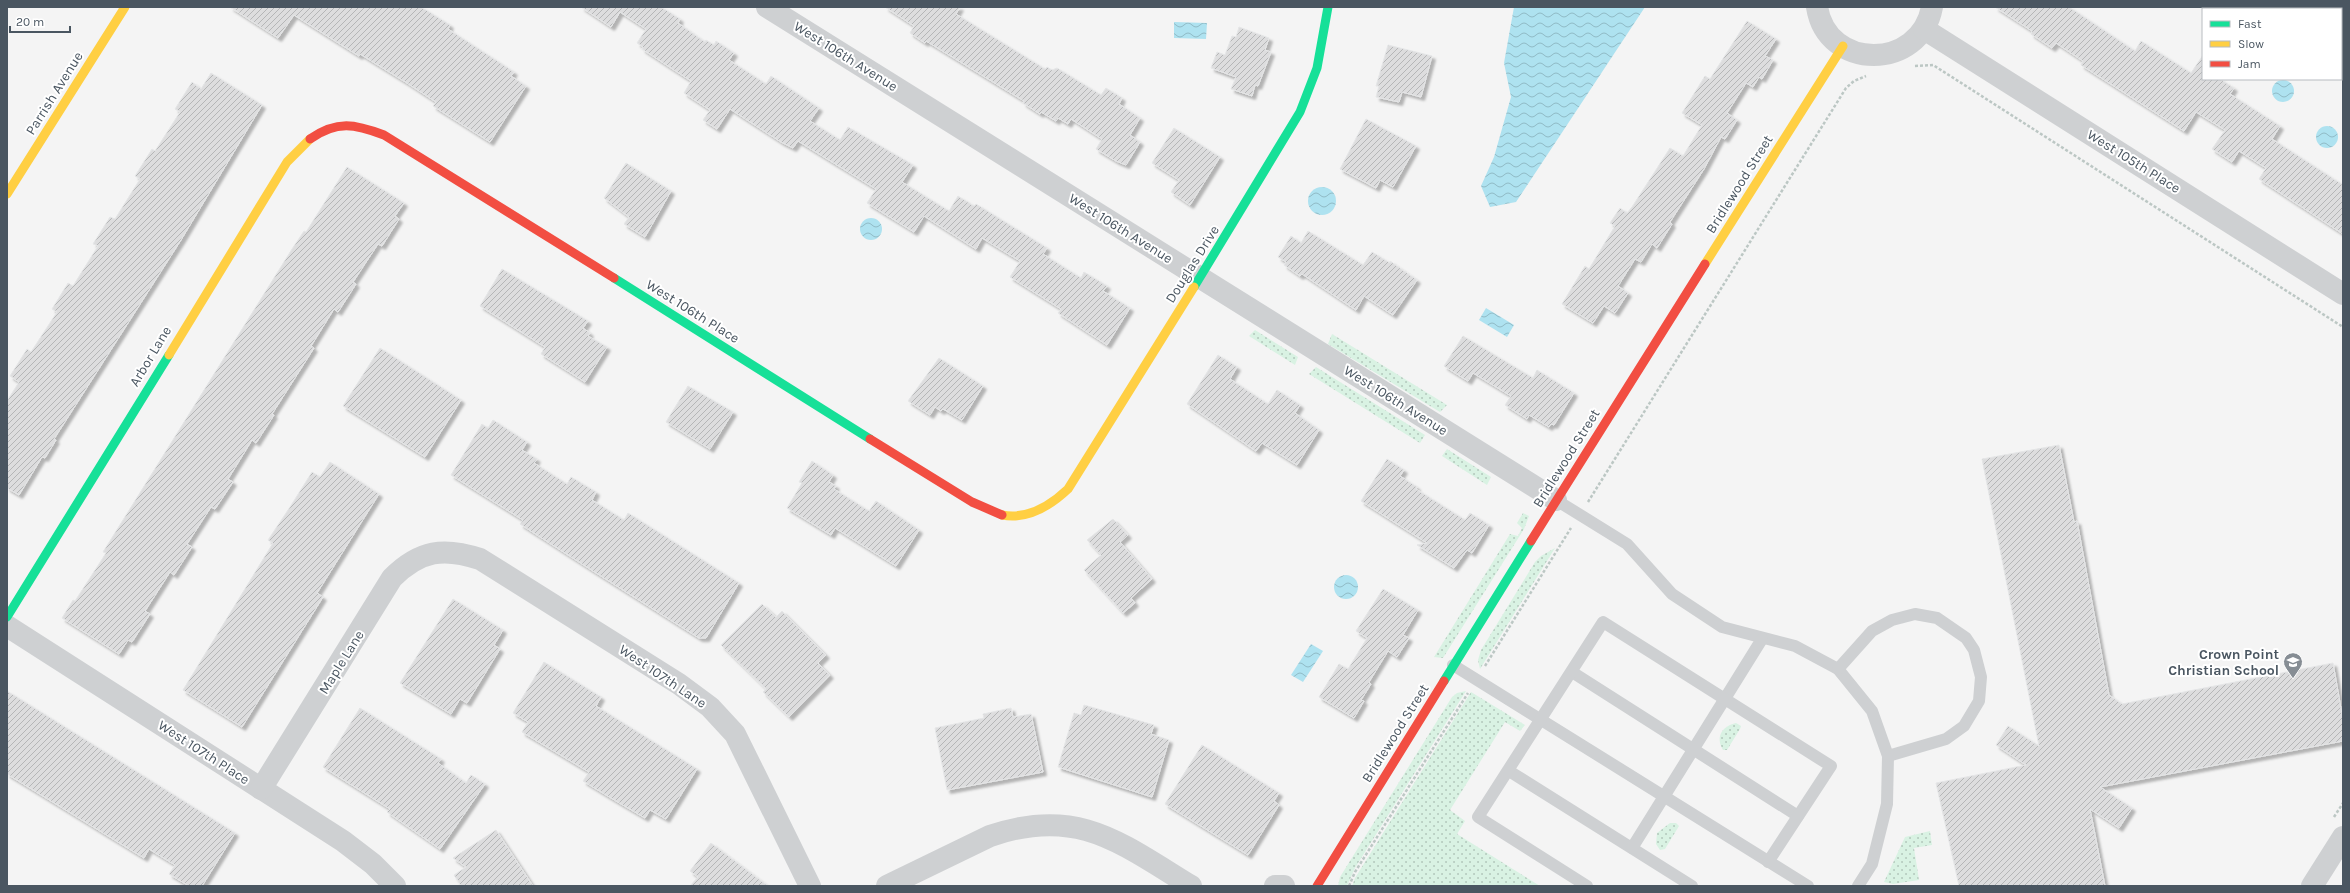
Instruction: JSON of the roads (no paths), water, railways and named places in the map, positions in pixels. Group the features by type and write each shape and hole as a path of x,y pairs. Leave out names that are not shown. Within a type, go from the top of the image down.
{"street":[{"name":"Parrish Avenue","path":"7,194 125,7"},
{"name":"West 106th Avenue","path":"767,7 1556,500"},
{"name":"Douglas Drive","path":"1038,511 1063,496 1074,482 1300,114 1317,69 1328,7"},
{"path":"1817,7 1824,27 1843,46 1869,56 1887,55 1904,48 1924,29 1932,7"},
{"name":"West 105th Place","path":"1924,29 2343,294"},
{"name":"Bridlewood Street","path":"1317,886 1556,500 1843,46"},
{"name":"West 106th Place","path":"334,126 349,124 366,127 384,134 990,512 1009,517 1038,511"},
{"name":"Arbor Lane","path":"7,618 286,162 302,145 318,132 334,126"},
{"name":"Maple Lane","path":"261,789 392,578 415,560 426,554 436,552"},
{"name":"West 107th Lane","path":"436,552 464,554 480,559 679,684 710,706 735,734 810,886"},
{"name":"West 107th Place","path":"7,626 358,851 395,886"},
{"path":"887,886 977,841 1007,830 1044,824 1082,828 1104,835 1191,886"},
{"path":"2312,886 2343,837"},
{"path":"1276,886 1284,886"}],"lane":[{"path":"1556,500 1627,544 1672,594 1722,627 1762,639 1794,646 1838,669 1872,712 1888,756 1888,804 1872,864 1858,886"},
{"path":"1838,669 1872,631 1892,620 1915,614 1937,618 1966,638 1974,650 1981,677 1979,701 1964,726 1946,740 1888,756"},
{"path":"1587,886 1478,818 1603,622 1831,766 1768,862"},
{"path":"1632,848 1762,639"},
{"path":"1453,665 1808,886"},
{"path":"1572,672 1798,816"},
{"path":"1508,771 1692,886"}],"water":[{"path":"1514,7 1645,7 1516,202 1490,207 1481,186 1494,157 1511,97 1504,63"},
{"path":"1174,22 1207,23 1206,39 1174,38"},
{"path":"2283,80 2291,83 2294,91 2291,99 2283,102 2275,99 2272,91 2275,83"},
{"path":"2327,126 2335,129 2338,137 2335,145 2327,148 2319,145 2316,137 2319,129"},
{"path":"1322,187 1328,188 1332,191 1335,195 1335,207 1332,211 1328,214 1322,215 1316,214 1312,211 1309,207 1308,201 1309,195 1312,191 1316,188"},
{"path":"871,218 879,221 882,229 879,237 871,240 863,237 860,229 863,221"},
{"path":"1486,308 1514,325 1507,337 1479,320"},
{"path":"1346,575 1351,576 1357,582 1357,592 1351,598 1346,599 1341,598 1335,592 1334,587 1335,582 1341,576"},
{"path":"1311,644 1323,651 1303,682 1291,675"}],"place":[{"name":"Crown Point Christian School","path":"2293,679"}]}
